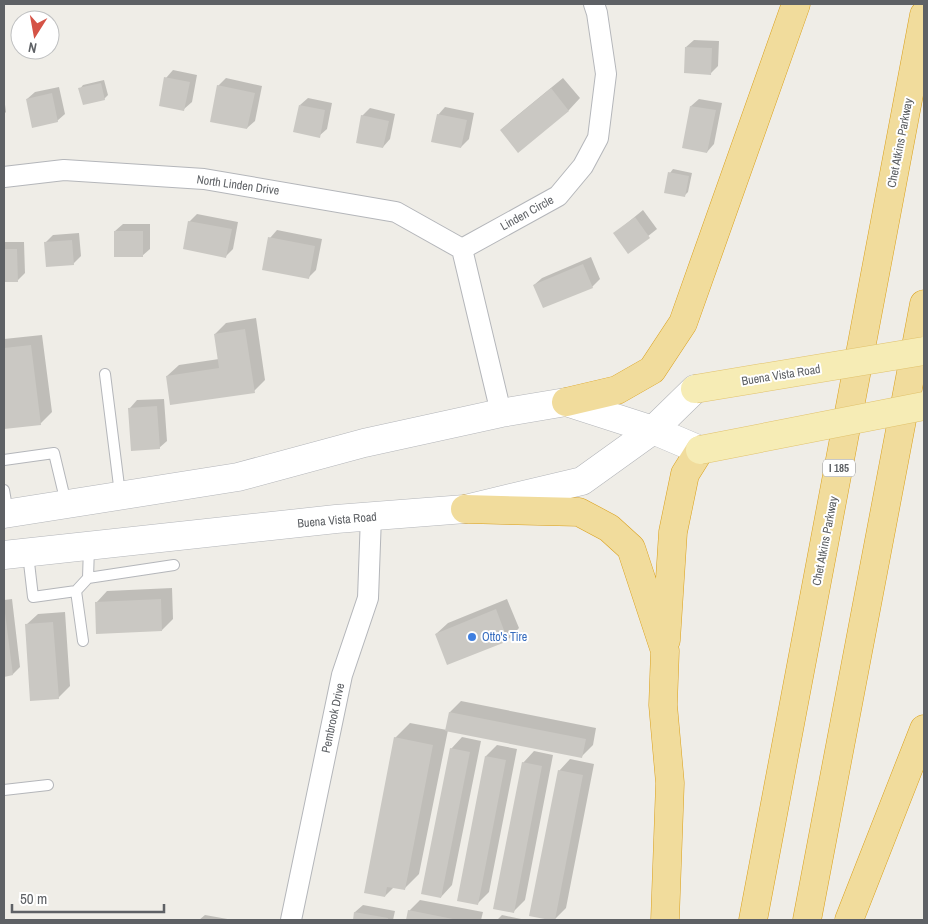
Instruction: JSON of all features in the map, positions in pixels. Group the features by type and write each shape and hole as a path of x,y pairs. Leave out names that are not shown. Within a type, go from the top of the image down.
{"highway":[{"path":"566,402 617,390 652,370 683,323 796,4"},
{"name":"Chet Atkins Parkway","path":"754,920 924,15"},
{"path":"807,920 924,304"},
{"path":"665,920 670,784 663,705 673,532 685,474 700,450"},
{"path":"465,509 579,512 609,528 632,548 665,650"},
{"path":"849,920 924,729"}],"main road":[{"name":"Buena Vista Road","path":"16,554 371,516 465,509 582,481 653,430 695,389 924,351"},
{"path":"5,506 66,504 238,477 364,443 501,413 566,402 653,430 700,450 924,406"}],"street":[{"name":"Linden Circle","path":"462,249 558,196 583,166 598,138 606,74 594,4"},
{"name":"North Linden Drive","path":"4,178 64,170 204,179 396,212 462,249"},
{"path":"462,249 501,413"},
{"name":"Pembrook Drive","path":"291,920 342,675 368,598 371,516"}],"lane":[{"path":"105,374 120,495"},
{"path":"4,460 54,454 66,504"},
{"path":"88,578 89,546"},
{"path":"16,554 33,598 76,591 88,578 174,565"},
{"path":"76,591 82,641"},
{"path":"4,790 48,785"}],"building":[{"path":"685,47 712,48 711,75 684,73"},
{"path":"164,77 190,82 184,111 159,106"},
{"path":"101,83 105,100 83,105 78,88"},
{"path":"217,85 255,93 247,129 210,122"},
{"path":"551,88 569,111 518,153 500,130"},
{"path":"52,93 58,122 32,128 26,99"},
{"path":"299,105 325,110 320,138 293,132"},
{"path":"690,106 716,110 707,153 682,148"},
{"path":"437,114 467,120 461,148 431,142"},
{"path":"361,115 389,121 383,148 356,143"},
{"path":"668,172 689,176 685,197 664,193"},
{"path":"635,217 650,238 628,254 613,233"},
{"path":"188,221 232,229 226,258 183,249"},
{"path":"114,231 143,231 143,257 114,257"},
{"path":"268,237 315,246 309,279 262,270"},
{"path":"72,240 74,265 46,267 44,242"},
{"path":"4,249 17,249 18,282 4,282"},
{"path":"583,264 593,288 543,308 533,285"},
{"path":"245,329 255,393 170,405 166,376 219,368 214,334"},
{"path":"31,345 41,425 4,429 4,348"},
{"path":"157,406 160,449 131,451 128,408"},
{"path":"161,599 162,631 96,634 95,602"},
{"path":"4,605 13,675 4,677"},
{"name":"Otto's Tire","path":"496,609 508,641 447,665 435,634"},
{"path":"53,622 59,699 30,701 25,624"},
{"path":"449,712 586,739 582,758 445,731"},
{"path":"394,737 433,745 405,890 387,887 385,897 364,893"},
{"path":"450,748 470,752 441,898 421,894"},
{"path":"485,756 506,760 478,905 457,901"},
{"path":"522,762 542,766 514,913 493,909"},
{"path":"558,770 583,775 555,920 550,920 529,916"},
{"path":"408,910 453,919 453,920 406,920"},
{"path":"354,912 388,918 388,920 353,920"}],"place":[{"name":"Otto's Tire","path":"472,637"}]}
